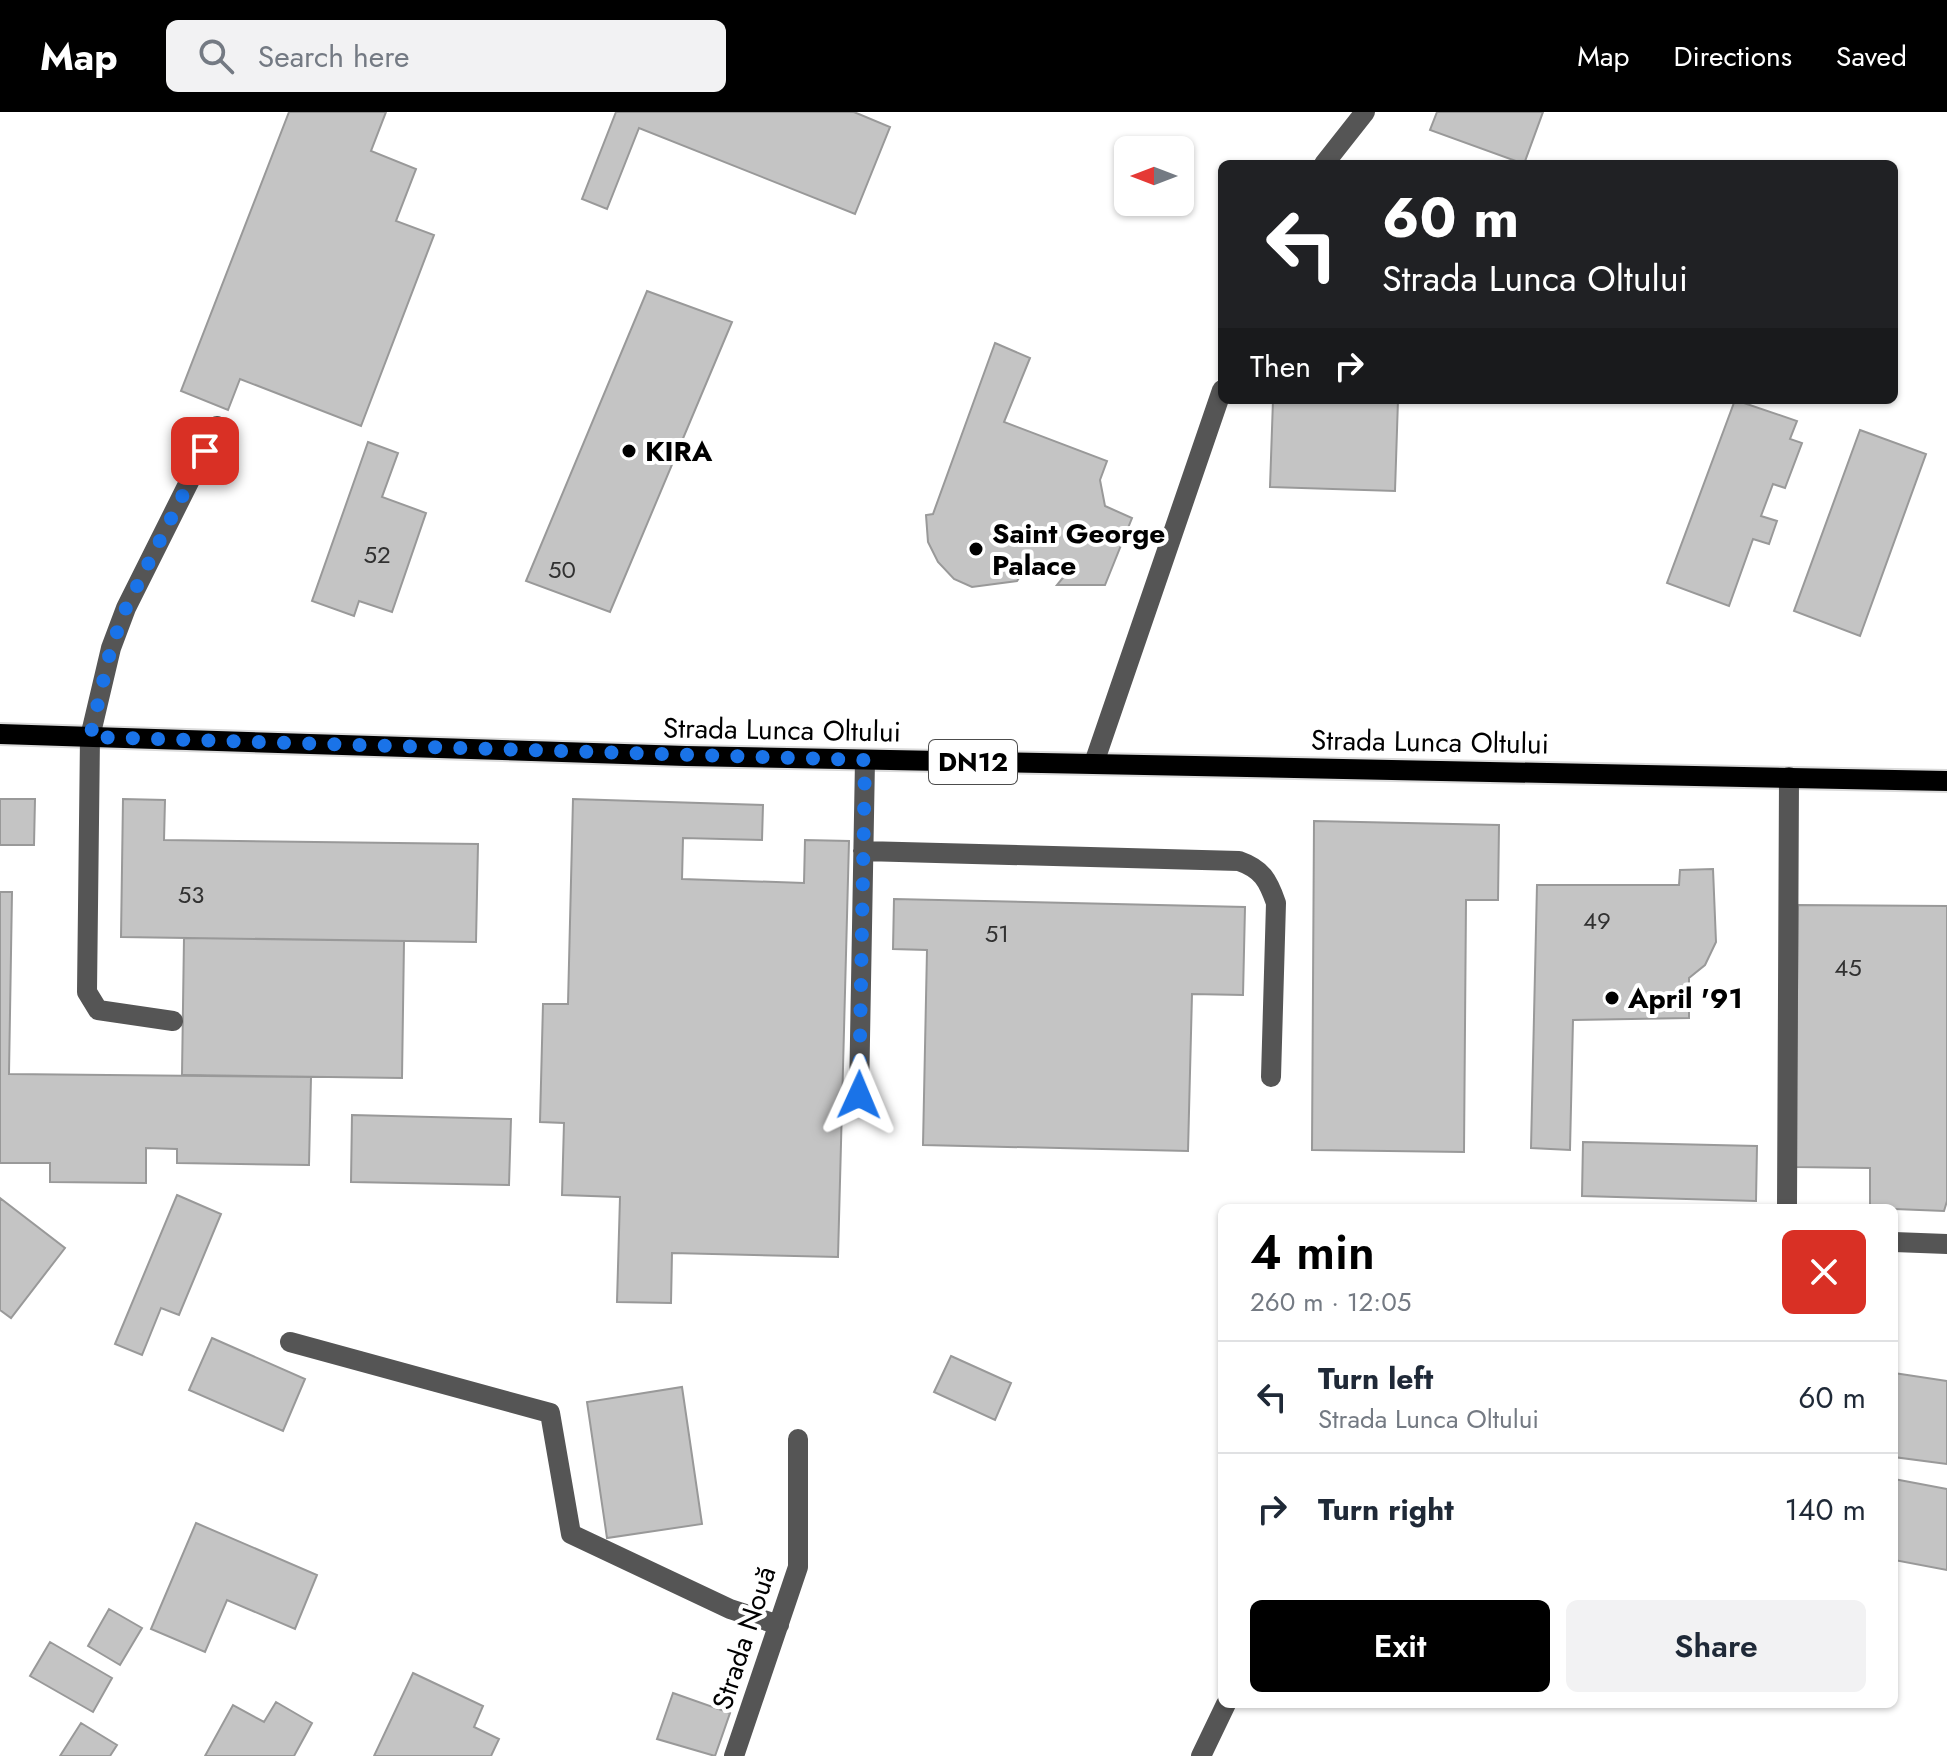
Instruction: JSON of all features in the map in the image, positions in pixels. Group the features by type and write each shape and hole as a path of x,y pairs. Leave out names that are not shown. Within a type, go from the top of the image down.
{"main road":[{"name":"Strada Lunca Oltului","path":"0,734 865,760 1947,781"}],"street":[{"path":"1327,160 1365,112"},
{"path":"1094,763 1218,402"},
{"path":"173,1021 98,1010 87,992 90,737 111,648 126,608 217,426"},
{"path":"859,1095 865,760"},
{"path":"1787,1204 1789,777"},
{"path":"863,851 1239,861 1254,865 1268,878 1276,903 1271,1077"},
{"path":"1898,1242 1947,1244"},
{"path":"290,1342 550,1413 571,1534 730,1609 779,1625"},
{"name":"Strada Nouă","path":"734,1756 798,1567 798,1439"},
{"path":"1201,1756 1224,1708"}],"building":[{"path":"289,112 386,112 371,151 416,169 396,221 434,235 361,426 240,379 228,410 181,391"},
{"path":"616,112 854,112 890,127 855,214 639,128 607,209 582,199"},
{"path":"1437,112 1543,112 1525,160 1513,160 1430,130"},
{"name":"KIRA","path":"647,291 732,322 610,612 526,581"},
{"path":"995,343 1030,358 1004,422 1107,461 1100,480 1105,506 1132,518 1105,585 1057,585 1066,574 1029,562 1017,581 972,587 954,579 938,562 928,542 926,515 933,514"},
{"path":"1273,404 1398,404 1395,491 1270,487"},
{"path":"1734,404 1747,404 1797,421 1790,439 1802,443 1785,488 1773,484 1761,516 1777,521 1769,544 1753,539 1729,606 1667,583"},
{"path":"1860,430 1926,454 1860,636 1794,611"},
{"path":"368,442 398,453 382,497 426,513 392,612 359,601 354,616 312,601"},
{"path":"0,799 35,799 34,845 0,845"},
{"path":"123,799 165,800 164,840 478,844 476,942 121,937"},
{"path":"573,799 763,805 762,840 683,838 682,879 804,883 805,840 849,841 838,1257 672,1253 671,1303 617,1302 620,1197 562,1195 564,1123 540,1122 543,1004 568,1004"},
{"path":"1314,821 1499,825 1498,900 1466,900 1464,1152 1312,1150"},
{"name":"April '91","path":"1713,869 1716,942 1705,965 1689,978 1689,1018 1573,1020 1570,1150 1531,1148 1537,885 1679,885 1680,870"},
{"path":"0,892 12,892 9,1074 311,1077 309,1165 177,1163 177,1149 146,1148 146,1183 50,1182 50,1163 0,1163"},
{"path":"894,899 1245,907 1243,995 1192,994 1188,1151 923,1145 927,950 893,949"},
{"path":"1798,905 1947,906 1947,1201 1944,1211 1898,1209 1898,1204 1870,1204 1870,1168 1795,1167"},
{"path":"184,938 404,941 402,1078 182,1075"},
{"path":"352,1115 511,1119 509,1185 351,1182"},
{"path":"1583,1142 1757,1146 1756,1201 1582,1196"},
{"path":"177,1195 221,1214 179,1315 161,1308 142,1355 115,1344"},
{"path":"0,1198 65,1248 11,1318 0,1310"},
{"path":"212,1338 305,1379 283,1431 189,1390"},
{"path":"951,1356 1011,1383 995,1420 934,1392"},
{"path":"1898,1374 1947,1381 1947,1464 1898,1458"},
{"path":"682,1387 702,1524 607,1538 587,1402"},
{"path":"1898,1480 1947,1489 1947,1570 1898,1561"},
{"path":"196,1523 317,1575 295,1629 227,1600 205,1652 151,1629"},
{"path":"109,1609 142,1628 120,1665 88,1646"},
{"path":"50,1642 112,1678 93,1712 30,1676"},
{"path":"413,1673 483,1706 474,1727 499,1739 491,1756 374,1756"},
{"path":"673,1693 730,1713 715,1756 657,1739"},
{"path":"276,1702 312,1723 294,1756 205,1756 233,1705 264,1722"},
{"path":"81,1723 117,1745 110,1756 60,1756"}],"place":[{"name":"KIRA","path":"629,451"},
{"name":"Saint George Palace","path":"976,549"},
{"name":"April '91","path":"1612,998"}],"route":[{"path":"205,451 126,608 111,648 90,737 865,760 859,1095"}]}
